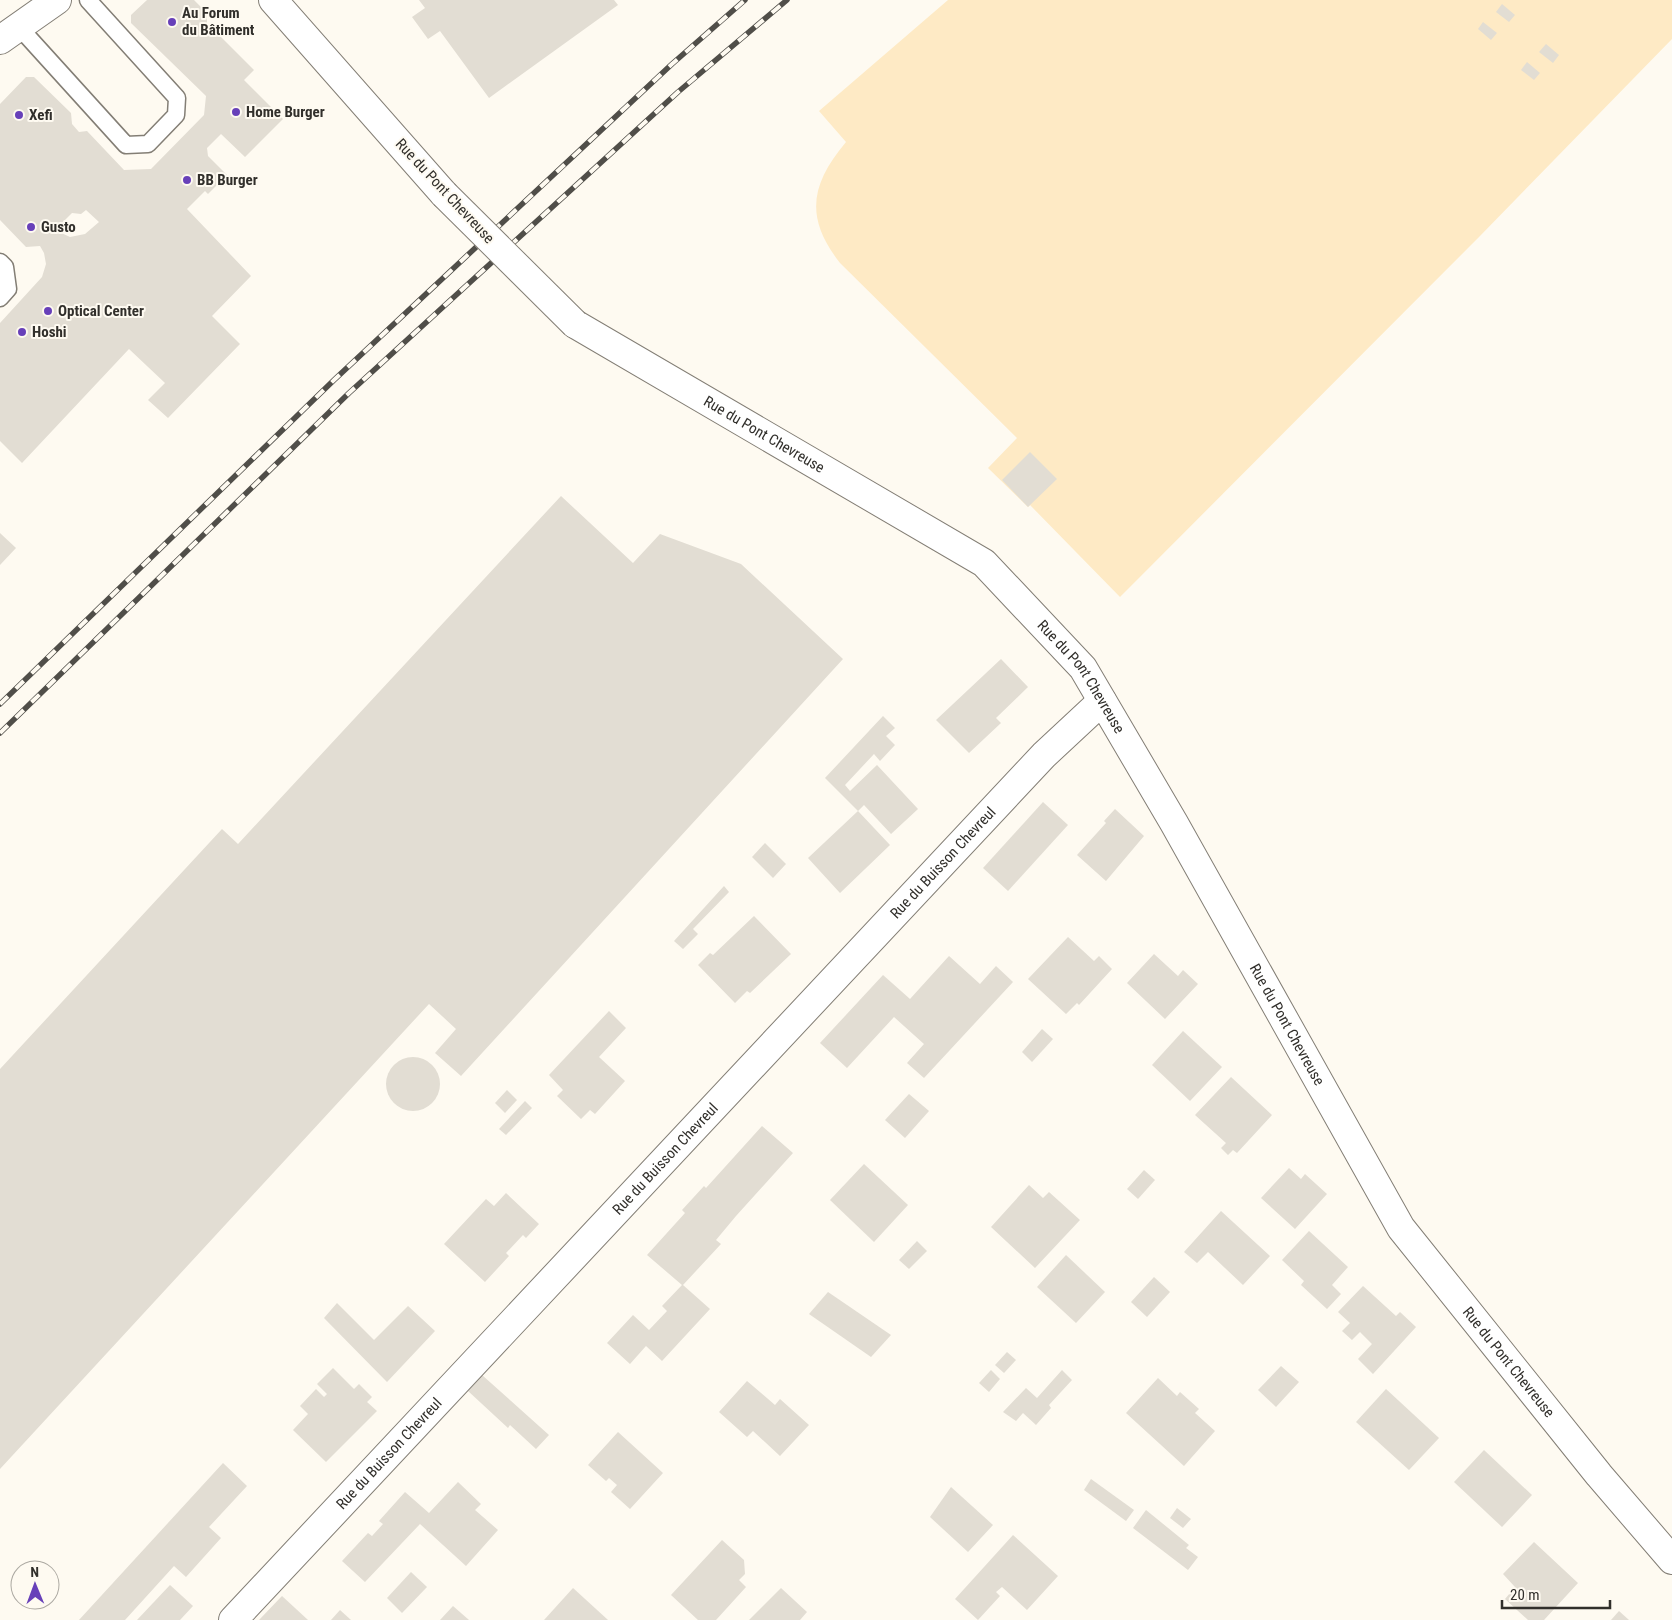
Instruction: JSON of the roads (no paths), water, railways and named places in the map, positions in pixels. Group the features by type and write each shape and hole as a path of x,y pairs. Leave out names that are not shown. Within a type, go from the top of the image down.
{"street":[{"path":"9,34 57,0"},
{"name":"Rue du Pont Chevreuse","path":"273,0 444,194 575,324 984,563 1083,668 1174,823 1401,1228 1593,1468 1672,1560"},
{"name":"Rue du Buisson Chevreul","path":"233,1620 1044,755 1102,701"}],"lane":[{"path":"9,34 126,145 148,144 176,115 177,98 88,0"},
{"path":"0,262 4,267 8,289 0,298"}],"railway":[{"path":"0,704 334,380 672,64 745,0"},
{"path":"0,733 349,393 678,92 787,0"}],"place":[{"name":"Au Forum du Bâtiment","path":"172,22"},
{"name":"Home Burger","path":"236,112"},
{"name":"Xefi","path":"19,115"},
{"name":"BB Burger","path":"187,180"},
{"name":"Gusto","path":"31,227"},
{"name":"Optical Center","path":"48,311"},
{"name":"Hoshi","path":"22,332"}]}
